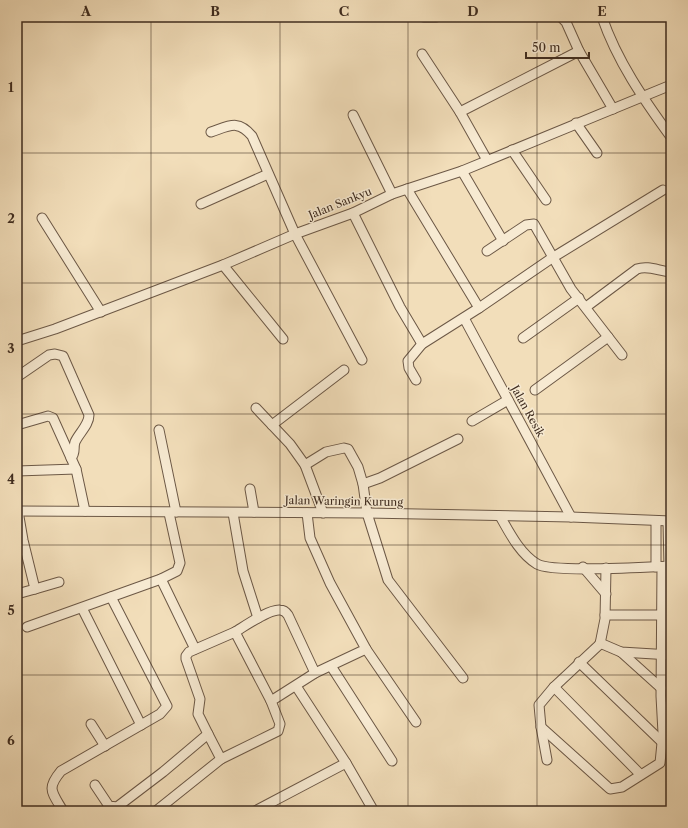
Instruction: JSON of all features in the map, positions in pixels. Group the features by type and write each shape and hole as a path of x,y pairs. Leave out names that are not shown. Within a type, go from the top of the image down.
{"street":[{"path":"424,17 436,17"},
{"path":"561,17 566,22 580,52 613,109"},
{"path":"602,17 619,56 642,97 671,137"},
{"path":"460,112 580,52"},
{"path":"422,54 460,112 487,160"},
{"name":"Jalan Sankyu","path":"17,341 55,329 223,265 296,234 353,213 392,194 462,171 671,85"},
{"path":"354,115 392,194"},
{"path":"576,123 597,153"},
{"path":"211,132 231,125 240,125 246,128 252,136 296,234 362,360"},
{"path":"512,150 546,200"},
{"path":"462,171 503,241"},
{"path":"201,204 268,174"},
{"path":"407,189 479,308"},
{"path":"416,380 409,368 408,361 422,344 464,318 552,258 663,190"},
{"path":"353,213 400,307 422,344"},
{"path":"42,218 101,312"},
{"path":"487,251 526,224 532,224 552,258 579,298 622,354"},
{"path":"223,265 283,339"},
{"path":"586,307 637,269 646,266 659,271 671,272"},
{"path":"523,338 579,298"},
{"name":"Jalan Resik","path":"464,318 571,517"},
{"path":"535,390 608,337"},
{"path":"17,377 49,355 55,354 63,356 89,416 88,423 74,444 74,452 71,458"},
{"path":"272,425 344,370"},
{"path":"472,421 508,400"},
{"path":"256,408 290,444 305,465 323,513"},
{"path":"17,425 48,416 56,421 76,469 85,511"},
{"path":"27,628 161,579 177,570 179,566 173,513 159,430"},
{"path":"363,484 380,478 458,439"},
{"path":"305,465 326,452 344,448 348,449 358,467 363,484 367,513 388,580 463,678"},
{"path":"17,471 76,469"},
{"path":"250,489 254,512"},
{"path":"18,511 20,540 35,589"},
{"name":"Jalan Waringin Kurung","path":"18,511 367,513 571,517 670,522"},
{"path":"233,513 243,571 258,618"},
{"path":"307,513 310,538 330,583 366,649 416,722"},
{"path":"500,516 515,541 537,563 549,567 664,567"},
{"path":"541,727 610,789 622,787 640,774 665,761 662,743 667,733 661,692 661,655 667,616 664,567 656,521"},
{"path":"664,567 670,522"},
{"path":"583,568 606,594"},
{"path":"547,760 539,705 554,687 600,643 605,615 606,568"},
{"path":"161,579 195,649"},
{"path":"17,594 59,582"},
{"path":"63,811 52,792 53,781 62,771 160,714 168,704 111,597"},
{"path":"82,608 141,725"},
{"path":"221,759 198,714 200,699 186,659 189,652 235,632 258,618 280,609 285,611 288,615 315,673"},
{"path":"605,615 667,616"},
{"path":"156,811 221,759 278,731 280,724 271,701 235,632"},
{"path":"600,643 621,652 671,655"},
{"path":"271,701 315,673 366,649"},
{"path":"621,652 661,692 671,696"},
{"path":"579,662 662,743"},
{"path":"331,666 392,761"},
{"path":"296,686 346,763 372,808"},
{"path":"554,687 640,774"},
{"path":"91,724 105,746"},
{"path":"95,785 109,806 118,807 208,734"},
{"path":"255,811 346,763"}]}
